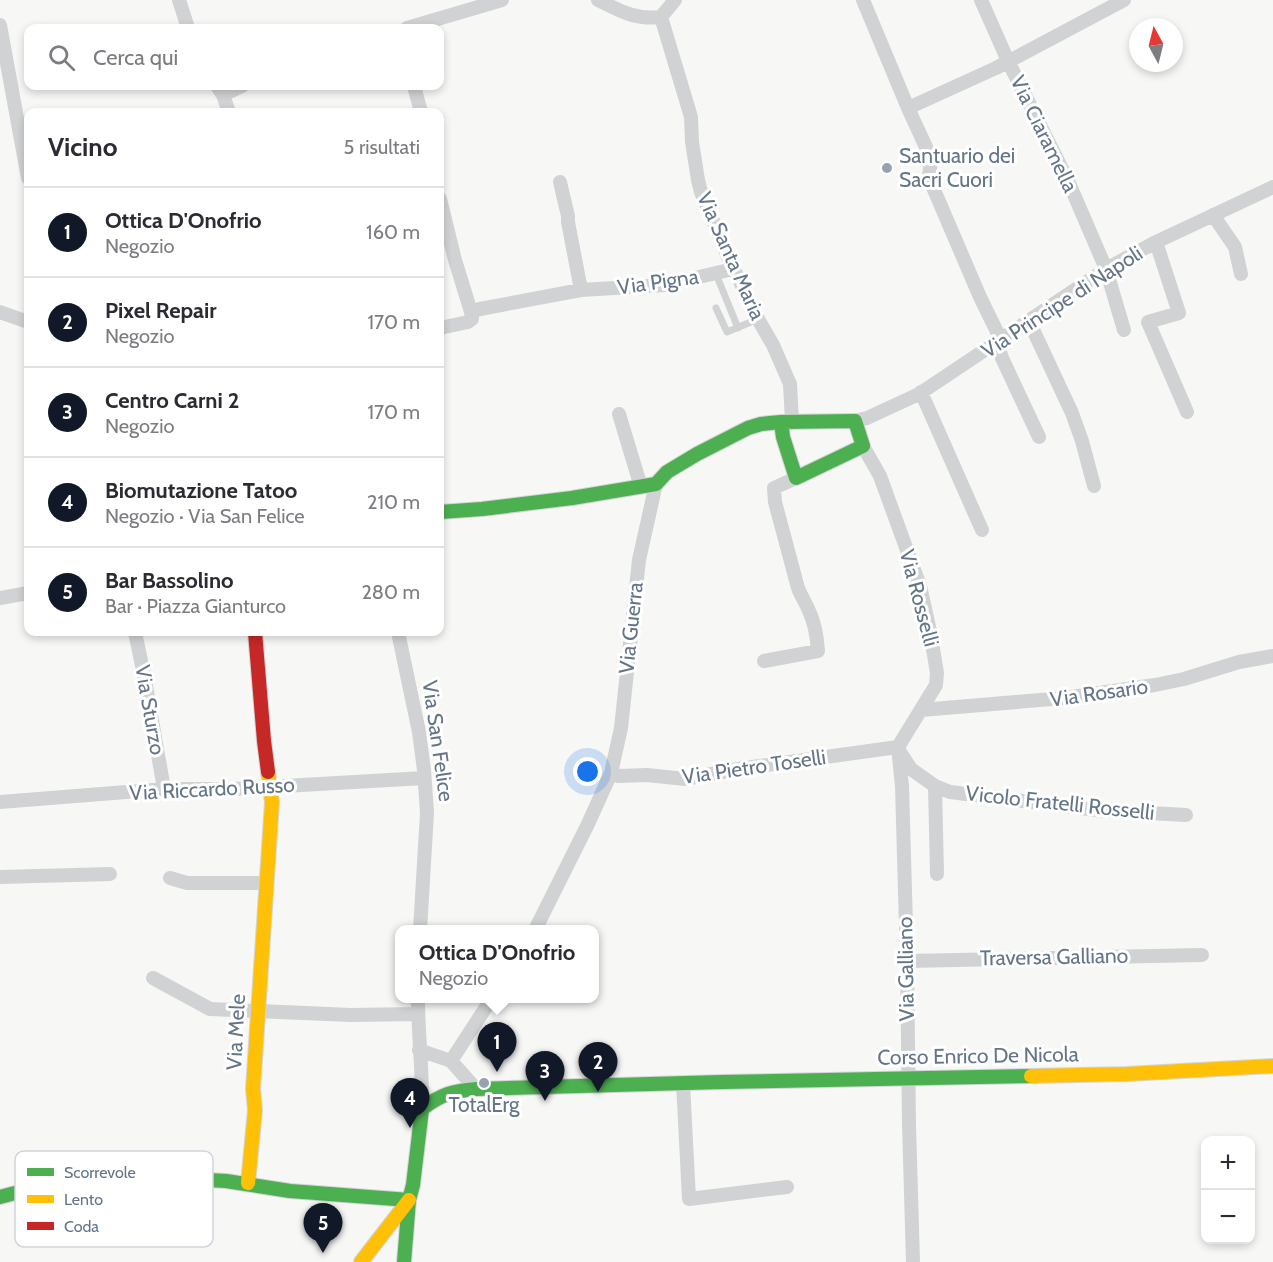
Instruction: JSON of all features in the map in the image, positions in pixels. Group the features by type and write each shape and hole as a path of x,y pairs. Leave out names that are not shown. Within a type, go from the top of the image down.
{"street":[{"path":"179,0 187,24"},
{"path":"421,24 502,0"},
{"path":"598,0 626,14 647,19 661,17 675,0"},
{"path":"862,0 931,158 929,177 999,342 1002,358 1039,437"},
{"name":"Via Ciaramella","path":"981,0 1008,61 1070,183 1107,269 1124,330"},
{"path":"908,108 1008,61 1124,0"},
{"name":"Via Santa Maria","path":"661,17 691,117 701,192 734,269 790,384 787,422"},
{"path":"0,25 24,156"},
{"path":"220,90 227,108"},
{"path":"415,90 420,108"},
{"path":"560,182 581,290"},
{"name":"Via Principe di Napoli","path":"855,421 867,418 921,392 1107,269 1156,242 1273,187"},
{"path":"444,215 471,312"},
{"path":"1214,215 1234,247 1241,273"},
{"path":"1156,242 1179,313 1149,322 1187,412"},
{"name":"Via Pigna","path":"444,327 468,322 472,319 471,312 480,309 581,290 665,285 734,269"},
{"path":"0,312 24,321"},
{"path":"1029,321 1072,413 1094,486"},
{"path":"921,392 982,530"},
{"path":"619,414 641,487"},
{"path":"444,512 572,498 656,484 667,472 748,428 761,424 787,422 855,421 863,447 774,488 774,502 798,588 814,623 818,651 764,661"},
{"path":"787,422 783,437 796,478"},
{"name":"Via Rosselli","path":"863,447 880,476 920,586 937,673 936,685 898,747"},
{"name":"Via Guerra","path":"538,925 611,772 621,728 639,560 656,484"},
{"path":"0,598 24,594"},
{"name":"Via Sturzo","path":"136,636 164,789"},
{"name":"Via Mele","path":"248,1183 256,1100 254,1089 272,802 264,741 255,636"},
{"name":"Via San Felice","path":"399,636 419,732 427,813 420,925"},
{"name":"Via Rosario","path":"921,710 1064,698 1155,686 1239,662 1273,656"},
{"name":"Via Pietro Toselli","path":"611,772 618,776 647,775 685,779 738,769 898,747"},
{"name":"Vicolo Fratelli Rosselli","path":"898,747 911,769 935,786 950,792 1084,808 1186,815"},
{"name":"Via Galliano","path":"898,747 902,786 913,1262"},
{"name":"Via Riccardo Russo","path":"0,802 164,789 234,789 424,778"},
{"name":"Vicolo Fratelli Rosselli","path":"935,786 937,874"},
{"path":"0,877 110,874"},
{"path":"170,878 187,883 267,883"},
{"name":"Traversa Galliano","path":"907,961 1202,955"},
{"path":"153,978 210,1009 351,1015 418,1014"},
{"path":"364,1258 397,1257 413,1185 422,1109 418,1003"},
{"path":"451,1061 489,1003"},
{"path":"419,1050 451,1061 476,1089"},
{"name":"Corso Enrico De Nicola","path":"422,1109 435,1097 448,1092 476,1089 1127,1074 1273,1066"},
{"path":"683,1083 689,1199 788,1186"},
{"path":"213,1180 248,1183 290,1191 409,1200"},
{"path":"0,1197 15,1193"},
{"path":"364,1258 409,1200"}],"lane":[{"path":"716,274 738,328"},
{"path":"716,308 726,332 758,319"}],"traffic: fast":[{"path":"855,421 863,446 796,478 783,437 781,422 855,421"},
{"path":"444,512 572,498 656,484 667,472 748,428 781,422"},
{"path":"404,1262 409,1200 413,1185 422,1109 448,1094 476,1089 1031,1076"},
{"path":"213,1180 290,1191 409,1200"},
{"path":"0,1197 15,1193"}],"traffic: slow":[{"path":"248,1183 255,1110 253,1089 272,802 268,772"},
{"path":"1031,1076 1127,1074 1273,1066"},
{"path":"361,1262 409,1200"}],"traffic: jam":[{"path":"255,636 268,772"}],"place":[{"name":"Santuario dei Sacri Cuori","path":"887,168"},
{"name":"Ottica D'Onofrio","path":"497,1072"},
{"name":"TotalErg","path":"484,1083"},
{"name":"Pixel Repair","path":"598,1092"},
{"name":"Centro Carni 2","path":"545,1101"},
{"name":"Biomutazione Tatoo","path":"410,1128"},
{"name":"Bar Bassolino","path":"323,1253"}]}
